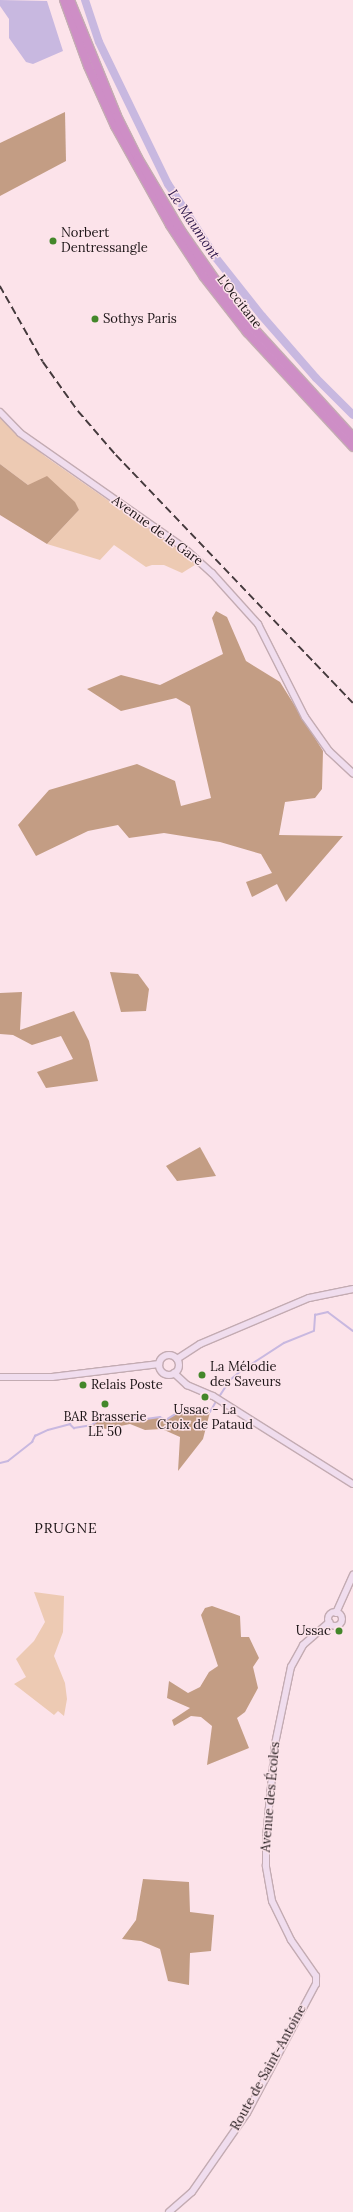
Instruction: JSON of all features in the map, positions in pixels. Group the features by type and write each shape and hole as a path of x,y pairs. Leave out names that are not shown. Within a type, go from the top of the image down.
{"highway":[{"name":"L'Occitane","path":"64,0 88,66 112,120 139,174 173,230 204,276 247,332 353,447"},
{"name":"L'Occitane","path":"70,0 117,116 142,165 182,232 236,309 353,437"}],"street":[{"name":"Avenue de la Gare","path":"0,412 20,433 184,548 212,573 258,624 286,684 305,717 329,751 353,773"},
{"path":"177,1359 200,1344 309,1298 353,1288"},
{"path":"0,1377 52,1377 159,1364 166,1355 177,1359"},
{"path":"174,1373 179,1365 177,1359"},
{"path":"159,1364 165,1374 174,1373 187,1385 218,1399 353,1484"},
{"path":"336,1613 353,1575"},
{"path":"336,1613 341,1617 340,1623 335,1626 329,1622 330,1614 336,1613"},
{"name":"Avenue des Écoles","path":"316,1976 291,1940 272,1901 266,1866 266,1838 275,1744 291,1667 303,1644 329,1622"},
{"name":"Route de Saint-Antoine","path":"169,2212 192,2192 247,2113 316,1984 316,1976"}],"shaded area":[{"path":"0,0 47,1 63,51 33,64 26,62 9,38 9,19 0,6"},
{"path":"65,112 66,161 0,196 0,143"},
{"path":"0,418 46,457 198,563 182,573 164,565 152,565 146,567 114,545 100,560 47,544 79,510 28,485 0,464"},
{"path":"0,464 28,485 47,476 75,502 79,510 47,544 0,515"},
{"path":"216,611 227,617 246,661 280,682 323,751 322,789 315,798 285,802 279,835 343,836 286,902 277,884 252,897 246,882 272,873 261,854 220,842 164,833 129,838 118,825 88,831 36,856 18,825 49,790 137,764 175,781 181,806 211,798 190,706 176,698 121,711 87,689 121,675 160,685 223,654 212,618"},
{"path":"110,972 138,974 149,989 146,1011 121,1012"},
{"path":"22,992 20,1030 74,1011 89,1041 98,1081 46,1088 37,1072 73,1059 61,1036 32,1045 13,1035 0,1034 0,993"},
{"path":"200,1147 216,1176 177,1181 166,1166"},
{"path":"210,1412 203,1439 178,1471 180,1437 162,1429 145,1430 130,1424 106,1429 92,1425 100,1419 109,1421 132,1417 139,1420 160,1417 166,1420 177,1413"},
{"path":"34,1592 64,1596 63,1632 54,1656 65,1683 67,1699 64,1716 58,1711 54,1715 14,1684 26,1677 16,1659 34,1641 45,1622"},
{"path":"212,1606 240,1616 241,1637 249,1637 259,1658 253,1667 258,1688 245,1712 237,1718 249,1748 207,1765 212,1726 201,1717 191,1716 174,1726 172,1720 190,1708 167,1698 169,1681 188,1693 200,1687 209,1672 218,1666 201,1615 205,1608"},
{"path":"143,1879 189,1882 190,1912 214,1915 211,1951 190,1953 189,1985 168,1981 160,1949 141,1941 122,1939 136,1920"}],"waterway":[{"name":"Le Maumont","path":"85,0 99,42 168,184 216,258 262,316 316,378 353,415"},
{"path":"219,1397 230,1380 241,1371 284,1343 314,1331 315,1315 328,1312 353,1331"},
{"path":"0,1463 8,1461 32,1442 35,1436 48,1430 70,1424 74,1428 92,1425 100,1419 109,1421 132,1417 139,1420 160,1417 166,1420 177,1413 210,1412 217,1400"}],"railway":[{"path":"0,286 43,362 78,411 116,455 353,703"}],"place":[{"name":"Norbert Dentressangle","path":"53,241"},
{"name":"Sothys Paris","path":"95,319"},
{"name":"La Mélodie des Saveurs","path":"202,1375"},
{"name":"Relais Poste","path":"83,1385"},
{"name":"Ussac - La Croix de Pataud","path":"205,1397"},
{"name":"BAR Brasserie LE 50","path":"105,1404"},
{"name":"Ussac","path":"339,1631"}],"district":[{"name":"PRUGNE","path":"66,1528"}]}
